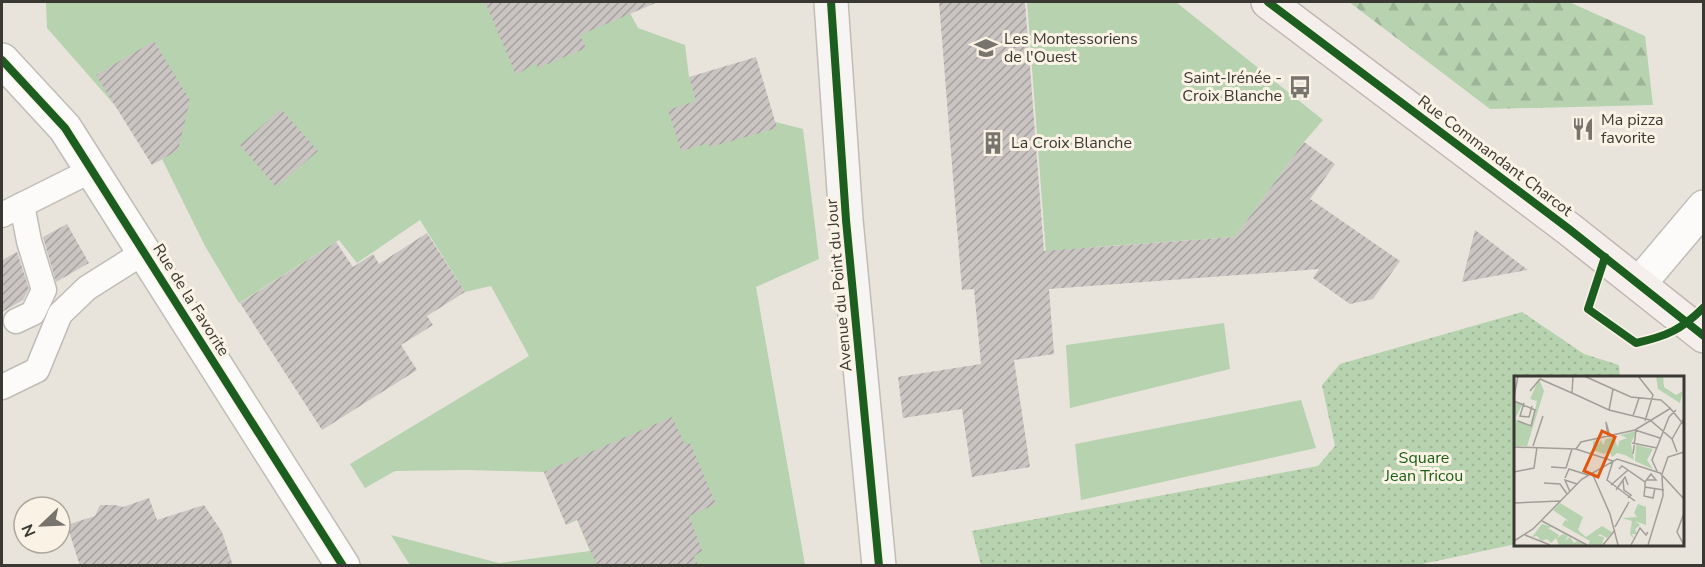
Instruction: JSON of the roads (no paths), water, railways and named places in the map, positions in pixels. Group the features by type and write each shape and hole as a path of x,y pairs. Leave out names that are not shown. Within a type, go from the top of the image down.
{"main road":[{"name":"Avenue du Point du Jour","path":"831,2 846,220 879,566"},
{"name":"Rue Commandant Charcot","path":"1268,2 1704,336"}],"street":[{"name":"Rue de la Favorite","path":"2,60 65,128 343,566"},
{"path":"1639,284 1704,207"}],"lane":[{"path":"16,321 33,313 44,290 29,241 12,210 92,170"},
{"path":"2,387 37,369 60,314 87,288 144,252"}],"place":[{"name":"Les Montessoriens de l'Ouest","path":"986,48"},
{"name":"Saint-Irénée - Croix Blanche","path":"1300,87"},
{"name":"Ma pizza favorite","path":"1583,129"},
{"name":"La Croix Blanche","path":"993,143"}],"park label":[{"name":"Square Jean Tricou","path":"1424,467"}]}
